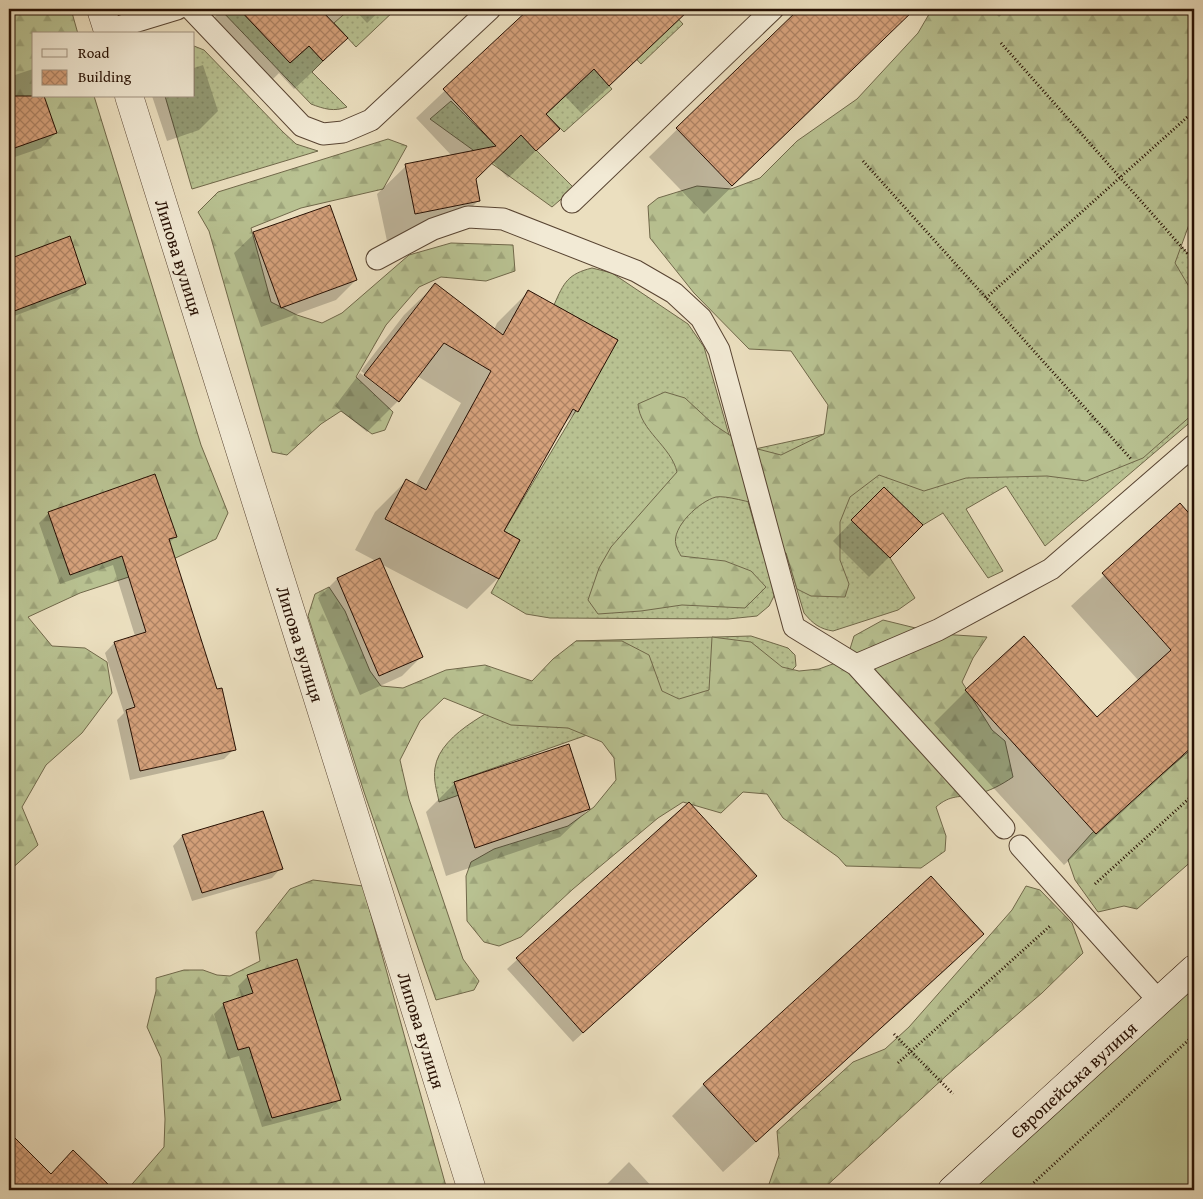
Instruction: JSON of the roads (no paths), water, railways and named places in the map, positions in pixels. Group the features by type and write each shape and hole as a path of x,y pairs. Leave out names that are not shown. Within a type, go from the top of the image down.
{"street":[{"name":"Липова вулиця","path":"130,98 472,1190"},
{"name":"Європейська вулиця","path":"952,1190 1194,969"}],"lane":[{"path":"106,24 178,9"},
{"path":"191,9 302,126 323,134 343,132 371,120 490,9"},
{"path":"572,202 773,9"},
{"path":"377,259 433,229 468,217 503,219 636,271 674,293 701,318 719,350 794,627 856,665 1004,828"},
{"path":"856,665 938,630 1051,569 1194,445"},
{"path":"1020,846 1159,1001"}]}
